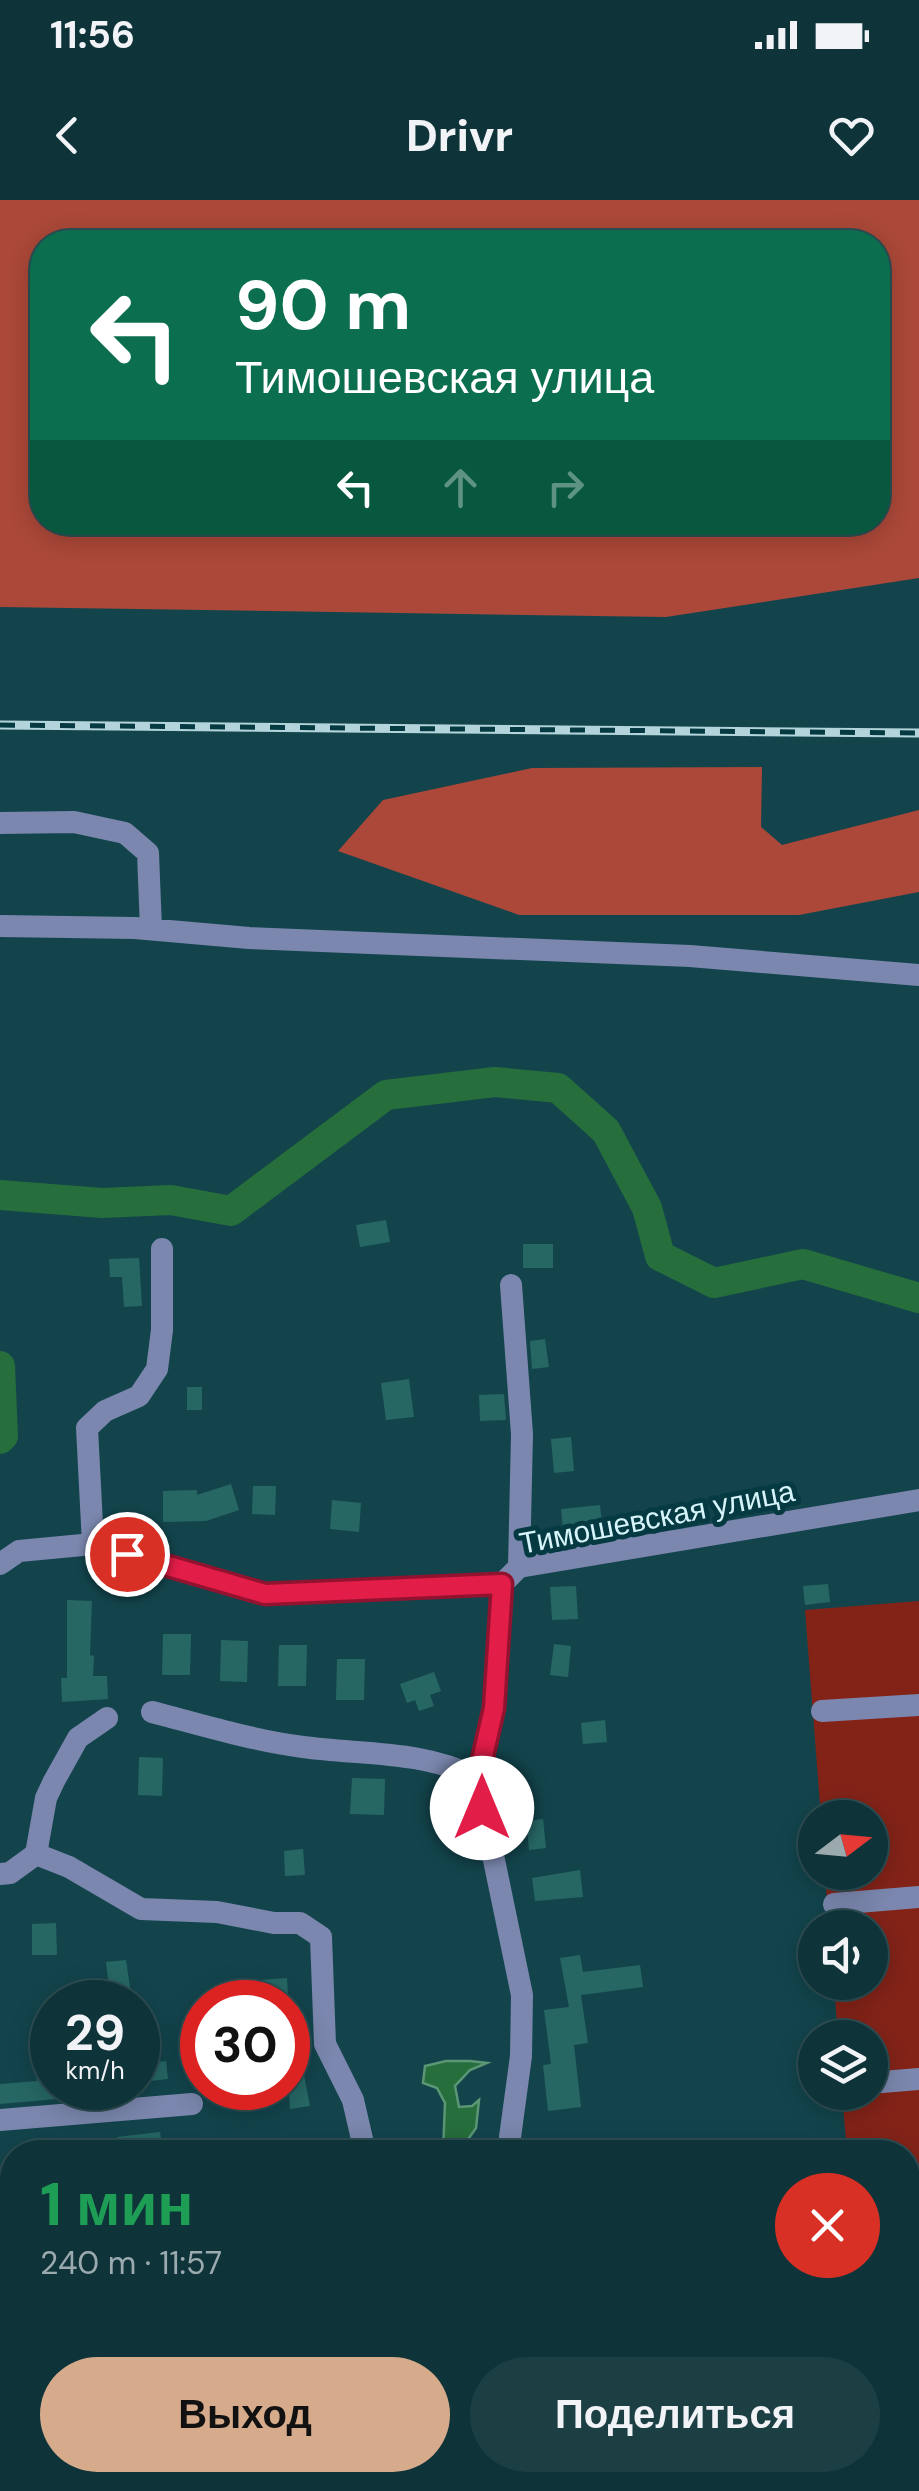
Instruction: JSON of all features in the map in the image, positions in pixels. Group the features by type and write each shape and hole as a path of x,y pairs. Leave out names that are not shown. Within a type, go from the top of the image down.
{"street":[{"path":"0,823 74,822 125,833 148,853 143,929"},
{"path":"0,926 143,929 249,938 690,956 919,975"},
{"path":"93,1544 88,1428 105,1411 139,1396 157,1370 162,1330 162,1249"},
{"path":"511,1285 522,1434 519,1567"},
{"name":"Тимошевская улица","path":"0,1564 19,1551 93,1544 265,1594 502,1584 519,1567 919,1500"},
{"path":"502,1584 494,1708 478,1778 522,1995 522,2056 510,2140"},
{"path":"822,1711 919,1705"},
{"path":"152,1712 256,1740 415,1757 453,1765 478,1778"},
{"path":"0,1874 10,1873 36,1854 46,1798 54,1781 78,1738 107,1718"},
{"path":"36,1854 69,1867 141,1909 217,1912 300,1923 321,1937 325,2044 354,2100 362,2140"},
{"path":"834,1904 919,1897"},
{"path":"888,2082 919,2079"},
{"path":"0,2120 180,2105"}],"shaded area":[{"path":"0,200 919,200 919,578 666,617 0,607"},
{"path":"762,767 761,827 782,845 919,810 919,892 799,915 519,915 338,851 383,800 532,768"},
{"path":"919,1601 919,2140 846,2140 843,2110 888,2110 888,2020 837,2020 835,2000 888,2000 888,1910 828,1910 826,1890 888,1890 888,1800 820,1800 805,1610"},
{"path":"446,2061 487,2063 470,2070 455,2086 459,2107 472,2106 479,2100 476,2128 468,2140 443,2140 445,2103 437,2088 423,2083 425,2066"}],"building":[{"path":"386,1220 390,1242 360,1247 356,1225"},
{"path":"523,1244 553,1244 553,1268 523,1268"},
{"path":"139,1258 142,1306 124,1307 122,1277 110,1277 109,1259"},
{"path":"545,1339 549,1367 532,1369 530,1341"},
{"path":"409,1379 414,1417 386,1420 381,1383"},
{"path":"187,1387 202,1387 202,1410 187,1410"},
{"path":"504,1394 506,1420 480,1421 479,1395"},
{"path":"571,1437 574,1471 554,1473 551,1439"},
{"path":"231,1484 239,1510 206,1521 163,1522 163,1491 197,1490 197,1495"},
{"path":"253,1486 276,1486 275,1515 252,1514"},
{"path":"332,1500 361,1503 359,1532 330,1529"},
{"path":"600,1505 603,1534 564,1539 561,1509"},
{"path":"828,1584 830,1602 805,1605 803,1586"},
{"path":"576,1586 578,1619 552,1620 550,1587"},
{"path":"67,1600 92,1601 93,1676 107,1676 108,1699 62,1702 61,1678 67,1678"},
{"path":"163,1634 191,1634 190,1675 162,1675"},
{"path":"221,1640 248,1641 247,1682 220,1681"},
{"path":"554,1644 571,1646 568,1677 550,1675"},
{"path":"279,1645 307,1645 306,1686 278,1686"},
{"path":"337,1659 365,1659 364,1700 336,1700"},
{"path":"434,1672 441,1691 430,1695 434,1706 419,1711 415,1700 407,1703 400,1684"},
{"path":"605,1720 607,1742 583,1744 581,1723"},
{"path":"139,1757 163,1758 162,1796 138,1795"},
{"path":"352,1778 385,1779 384,1815 350,1814"},
{"path":"543,1819 546,1848 529,1850 526,1821"},
{"path":"303,1849 305,1875 285,1876 284,1851"},
{"path":"580,1870 583,1897 535,1901 532,1878"},
{"path":"56,1923 57,1955 32,1955 32,1924"},
{"path":"580,1955 583,1972 640,1965 643,1987 581,1995 588,2043 574,2045 581,2107 548,2111 543,2065 551,2064 544,2010 569,2007 560,1958"},
{"path":"126,1960 129,1980 108,1980 106,1962"},
{"path":"166,2061 168,2079 160,2080 160,2062"},
{"path":"30,2082 30,2101 0,2104 0,2084"},
{"path":"160,2132 161,2140 117,2140 117,2137"}],"waterway":[{"path":"0,1195 102,1203 171,1200 231,1211 386,1095 495,1082 558,1088 606,1131 647,1208 660,1256 714,1283 803,1264 919,1298"},
{"path":"0,1366 0,1439"}],"railway":[{"path":"0,725 919,733"}],"route":[{"path":"127,1554 265,1594 502,1584 494,1708 478,1778 482,1808"}]}
